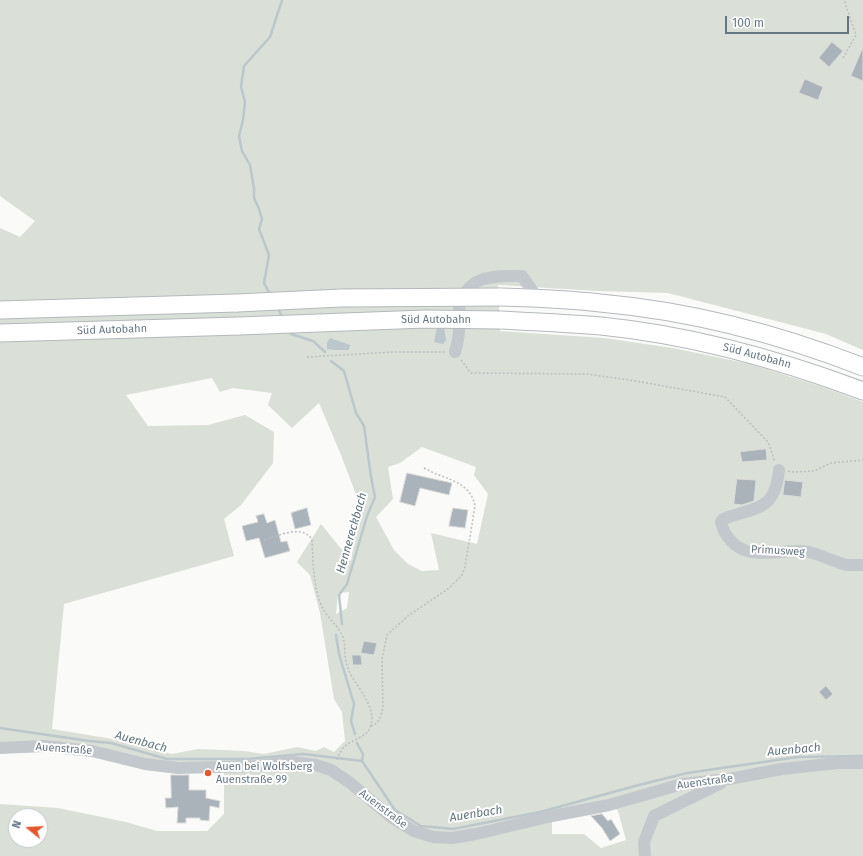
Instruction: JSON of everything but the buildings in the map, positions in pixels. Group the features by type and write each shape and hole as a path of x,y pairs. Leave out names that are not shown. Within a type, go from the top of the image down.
{"highway":[{"name":"Süd Autobahn","path":"0,310 238,303 341,298 538,298 601,303 715,321 774,336 830,354 863,367"},
{"name":"Süd Autobahn","path":"0,333 425,319 500,320 600,326 658,334 768,358 821,375 863,391"}],"street":[{"path":"455,352 459,333 459,309 466,293 475,282 483,279 503,276 522,276 538,298"},
{"name":"Primusweg","path":"779,470 777,486 772,496 766,503 753,510 723,519 721,522 724,533 734,545 744,550 772,553 808,552 848,565 863,565"},
{"name":"Auenstraße","path":"0,748 44,746 92,751 145,764 178,768 258,766 292,762 316,765 331,770 349,782 391,817 414,831 433,837 452,838 609,805 682,784 730,779 782,769 838,763 863,763"},
{"path":"645,856 644,842 654,816 730,779"}],"path":[{"path":"843,58 856,35 844,0"},
{"path":"307,357 394,352 455,352 471,373 587,374 725,397 768,442 779,470 794,472 814,471 831,463 863,460"},
{"path":"371,726 374,725 380,718 383,708 382,659 387,635 408,616 449,588 462,575 465,566 476,506 474,500 471,494 458,483 422,467"},
{"path":"264,540 293,531 308,535 312,539 314,576 320,603 343,636 346,661 349,671 368,705 372,720 368,732 347,744 334,764"}],"shaded area":[{"path":"0,0 863,0 863,350 826,334 668,293 598,291 498,285 500,331 604,338 673,348 750,364 823,387 863,402 863,856 0,856 0,804 58,808 126,822 157,831 207,831 224,814 224,764 174,764 0,746 0,228 20,237 35,221 0,196","holes":["212,378 220,392 233,388 272,393 268,405 292,428 319,403 360,505 351,561 321,524 297,562 310,575 320,613 334,699 342,712 345,741 334,752 324,747 316,751 297,747 264,754 244,751 198,749 172,754 118,740 52,729 64,604 234,556 224,519 241,505 273,463 274,432 245,415 208,425 148,426 126,395","422,447 476,467 474,475 488,494 477,544 431,533 439,570 422,571 408,564 394,550 376,517 393,499 388,467 400,463","349,592 347,608 336,614 338,593","611,799 618,811 626,840 601,848 584,834 552,834 552,810"]},
{"path":"437,327 444,327 446,340 443,344 434,342"},
{"path":"330,338 350,345 349,350 327,349 327,343"}],"waterway":[{"name":"Hennereckbach","path":"271,296 264,283 269,255 259,229 262,219 254,198 254,188 250,165 242,151 239,136 245,102 241,87 244,66 270,37 282,0"},
{"name":"Hennereckbach","path":"277,307 283,318"},
{"name":"Hennereckbach","path":"289,330 291,334 313,341 325,352"},
{"name":"Hennereckbach","path":"331,361 344,371 356,413 364,426 375,497 367,516 347,584 339,595 342,624"},
{"name":"Hennereckbach","path":"336,635 339,654 354,704 351,721 355,734"},
{"name":"Auenbach","path":"0,728 111,743 167,759 248,759 303,754 362,761 395,810 421,826 453,829 540,812 687,773 798,757 863,756"},
{"name":"Hennereckbach","path":"357,743 363,754 362,761"}],"place":[{"name":"Auen bei Wolfsberg Auenstraße 99","path":"208,773"}]}
